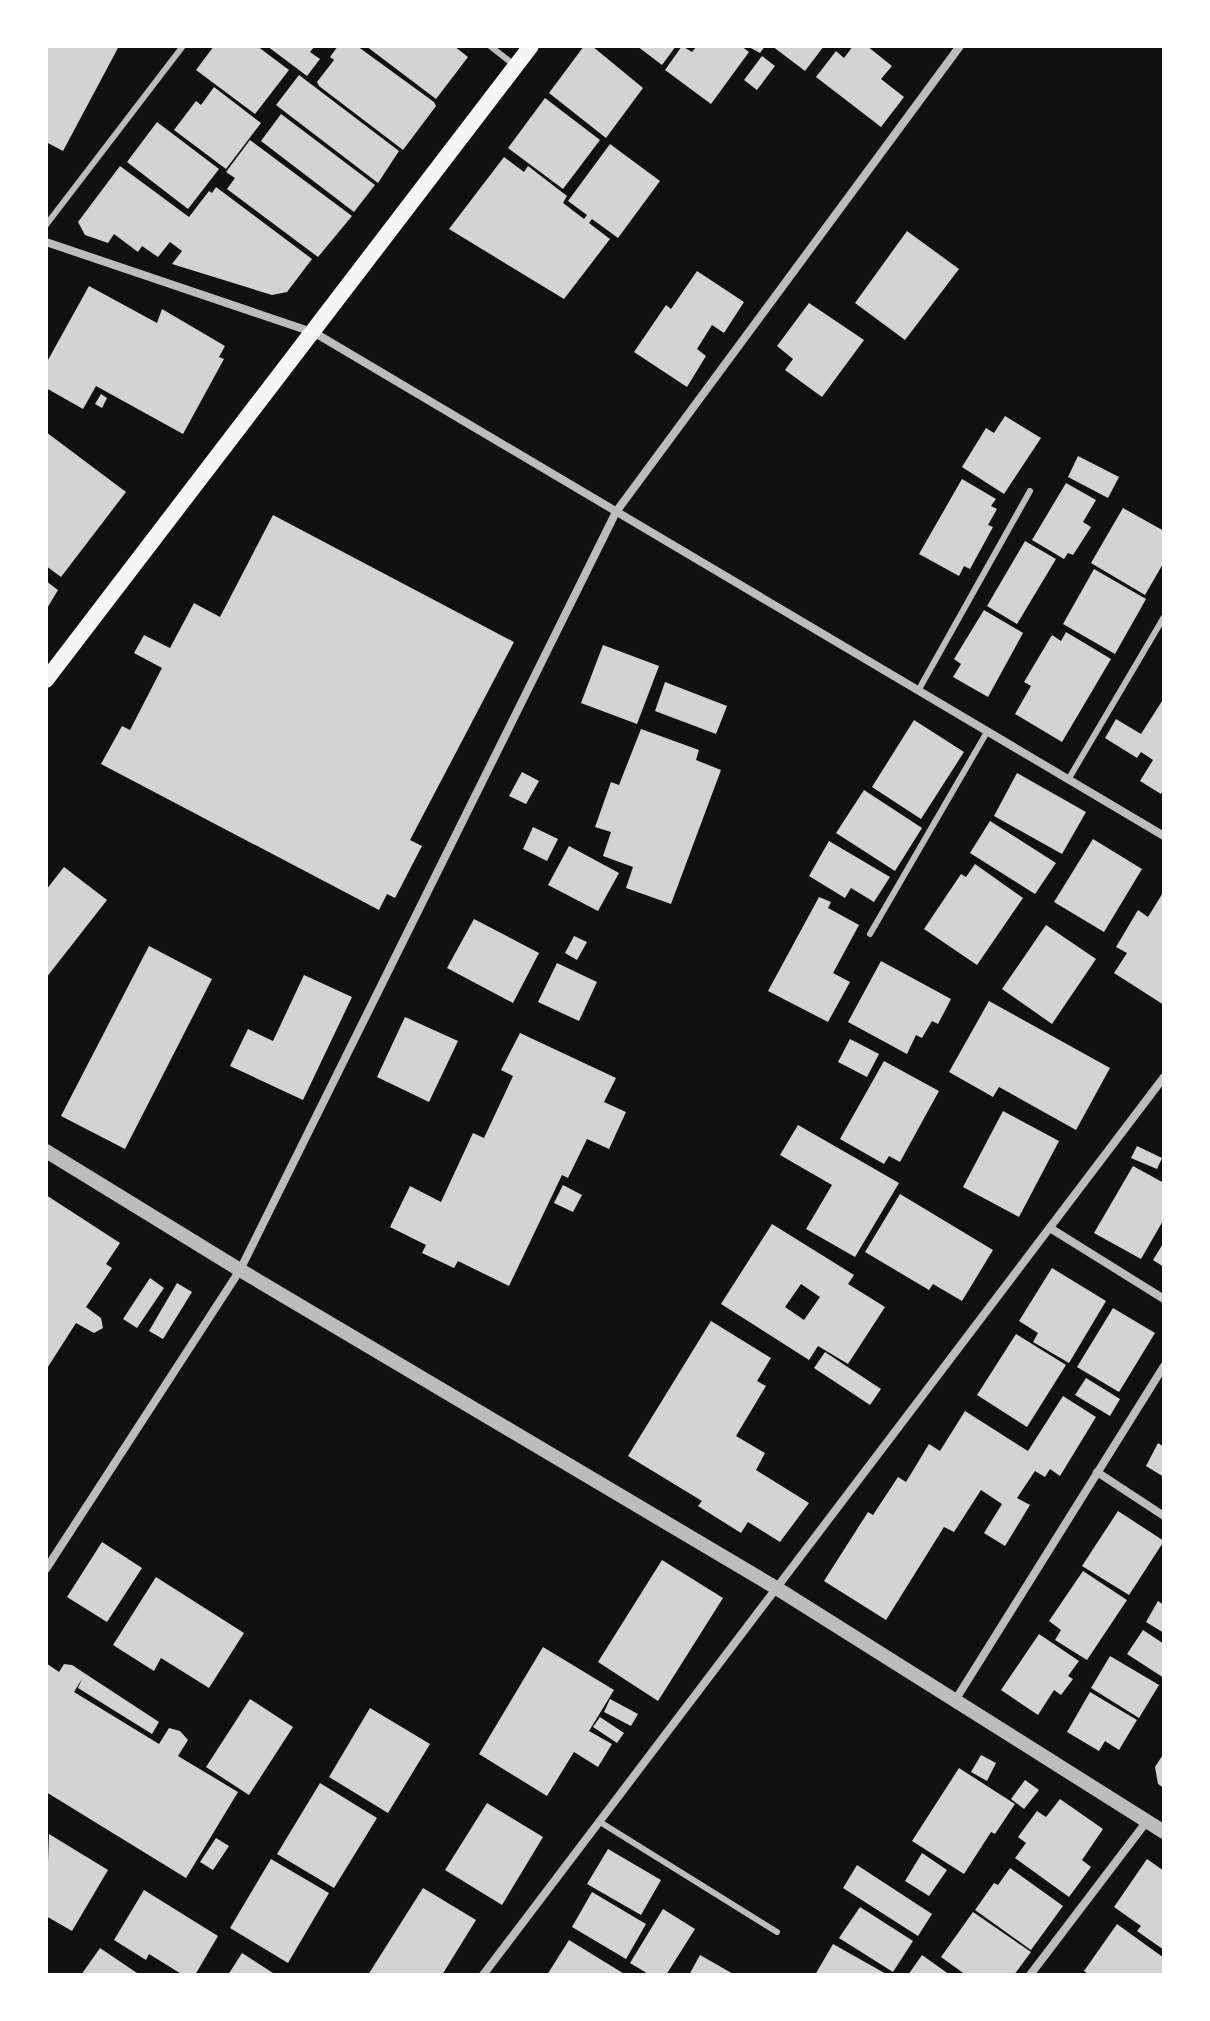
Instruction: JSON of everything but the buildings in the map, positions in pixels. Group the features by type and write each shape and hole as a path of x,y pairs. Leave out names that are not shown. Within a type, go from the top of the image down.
{"main road":[{"path":"46,680 315,333 531,46"}],"street":[{"path":"46,1569 240,1270 616,512 960,46"},
{"path":"46,242 315,333 1164,836"},
{"path":"483,1975 1164,1077"},
{"path":"46,1151 240,1270 778,1589 1164,1832"},
{"path":"1050,1228 1164,1299"},
{"path":"956,1699 1164,1366"},
{"path":"1097,1472 1164,1516"},
{"path":"1030,1975 1147,1821"}],"lane":[{"path":"46,225 183,46"},
{"path":"490,46 516,66"},
{"path":"918,691 1030,491"},
{"path":"1068,780 1164,617"},
{"path":"870,934 987,732"},
{"path":"600,1822 777,1932"}]}
